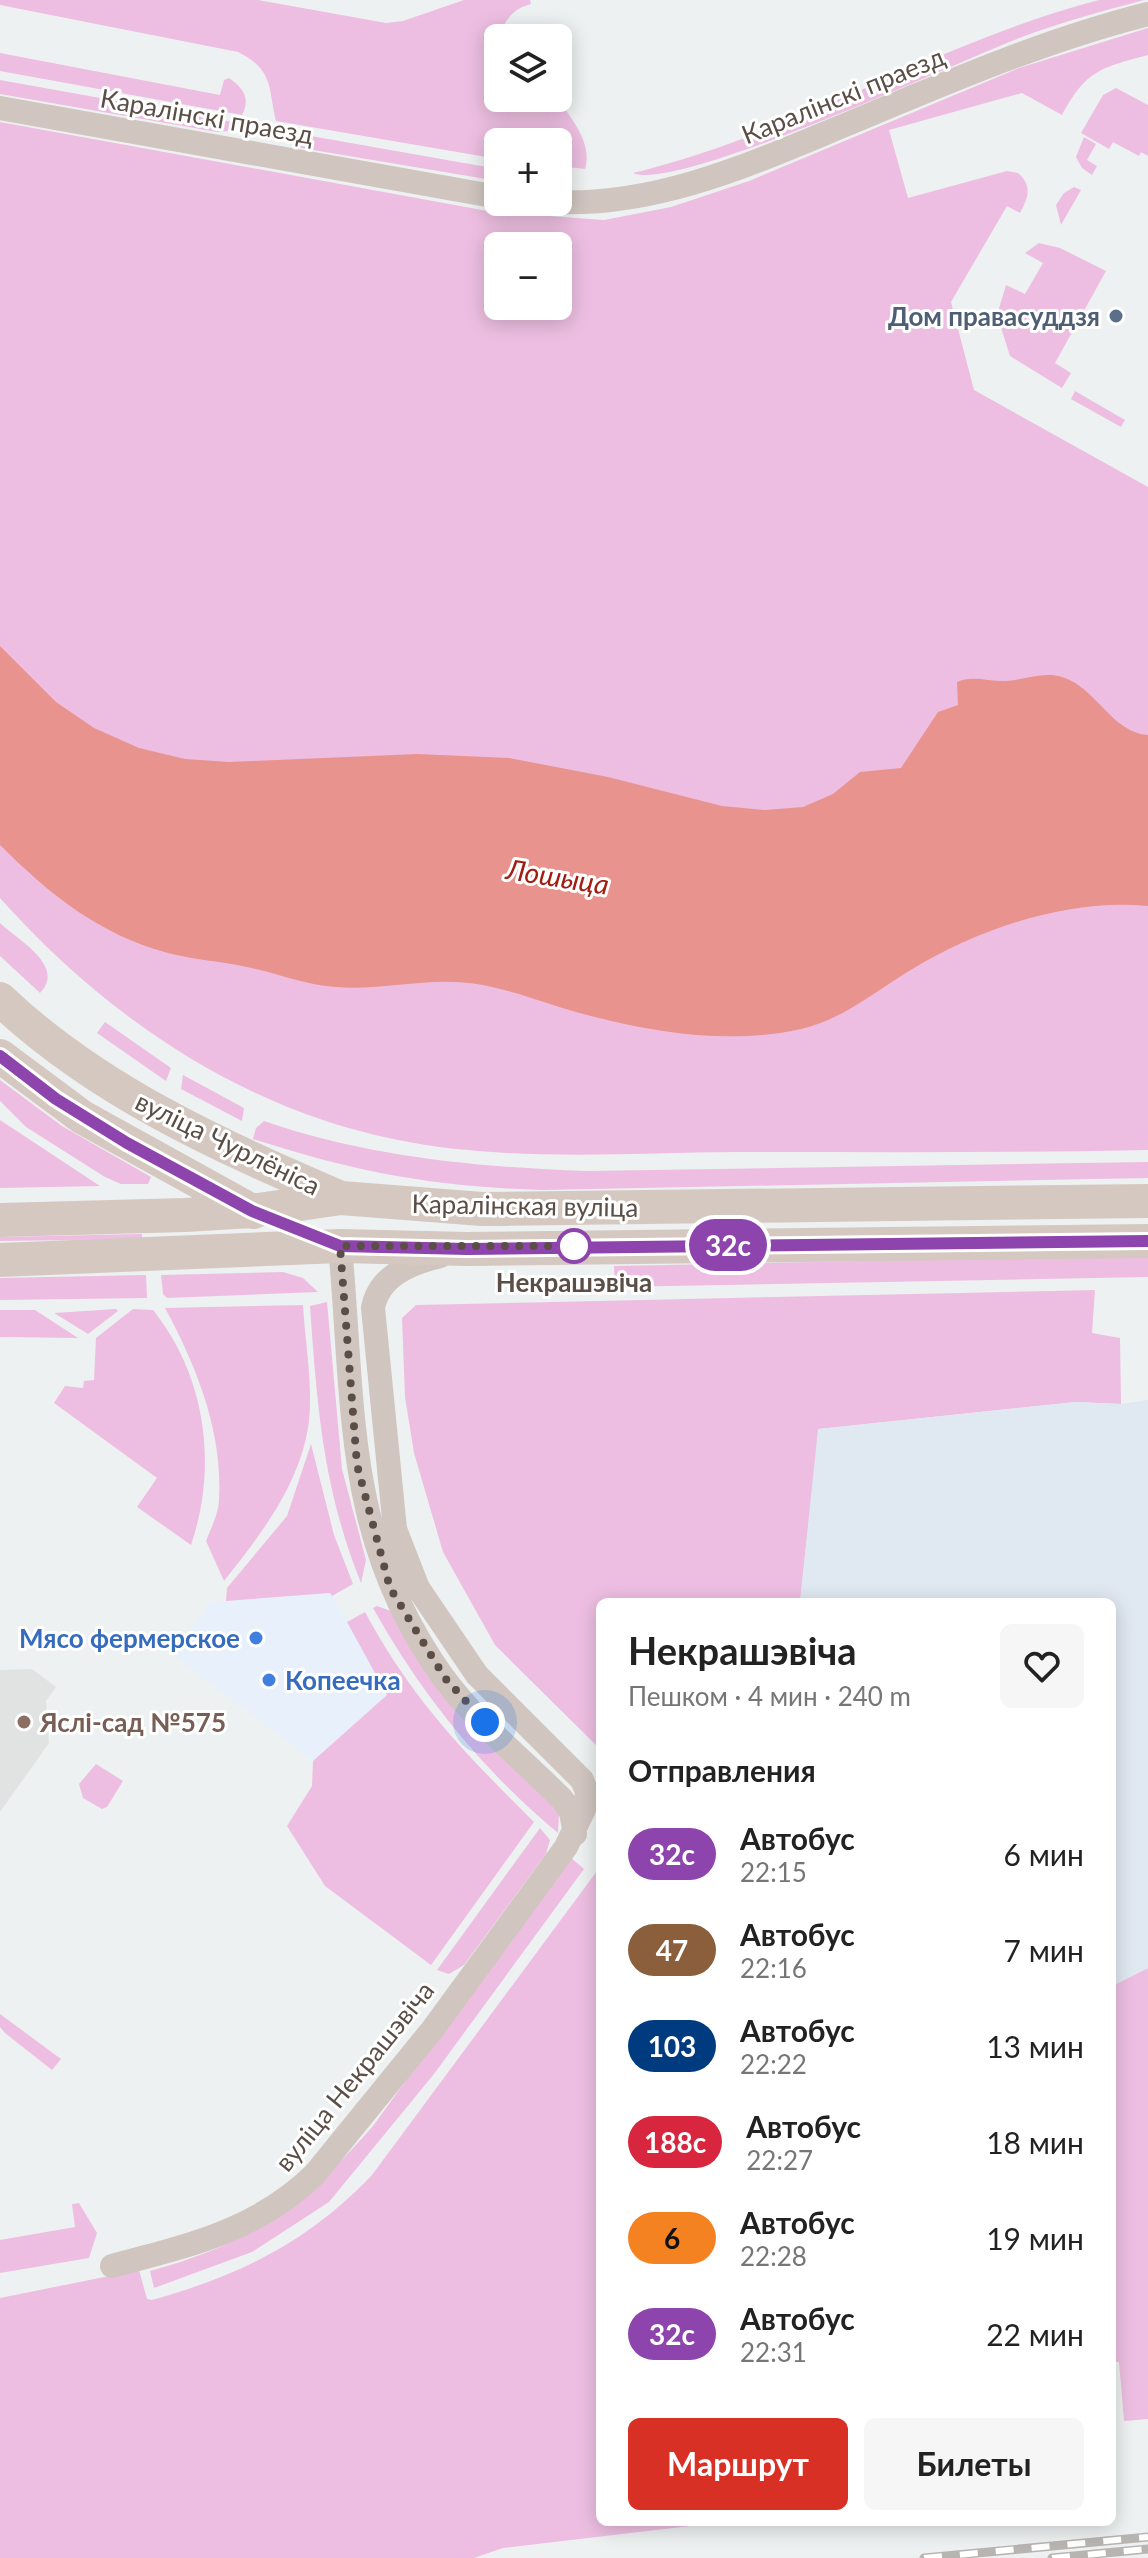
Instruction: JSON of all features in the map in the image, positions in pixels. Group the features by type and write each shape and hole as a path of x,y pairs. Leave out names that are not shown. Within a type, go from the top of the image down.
{"main road":[{"name":"вуліца Чурлёніса","path":"0,999 78,1061 185,1128 341,1198"},
{"name":"вуліца Чурлёніса","path":"0,1056 82,1117 252,1211 340,1246"},
{"path":"185,1215 199,1205 202,1195 193,1177"},
{"name":"Каралінская вуліца","path":"0,1220 252,1211 341,1198 482,1209 1148,1201"},
{"path":"340,1246 341,1198"},
{"path":"1054,1241 1066,1221 1055,1202"},
{"name":"Каралінская вуліца","path":"0,1260 340,1246 467,1249 1148,1241"}],"street":[{"name":"Каралінскі праезд","path":"572,202 617,201 700,181 776,155 1015,55 1148,14"},
{"name":"Каралінскі праезд","path":"0,108 484,194"},
{"path":"340,1246 357,1465 390,1588 445,1678 562,1799 571,1812 575,1834"},
{"name":"вуліца Некрашэвіча","path":"112,2266 211,2240 293,2195 338,2148 432,2030 575,1834 585,1807 587,1792 582,1780 505,1706 446,1633 418,1588 395,1529 372,1319 375,1300 387,1282 407,1266 467,1249"}],"shaded area":[{"path":"0,0 258,0 386,23 403,21 464,0 530,0 531,4 518,10 505,24 484,24 484,112 567,112 583,140 587,159 585,169 572,168 572,128 484,128 484,157 276,121 264,73 238,52 0,5"},
{"path":"1099,0 1144,0 1022,37 759,145 660,174 633,173 752,135 981,39"},
{"path":"1148,28 1148,55 1096,73 1079,89 1062,115 1022,93 889,130 908,198 1007,171 1018,173 1026,183 1027,197 1020,213 1007,206 951,302 974,390 1148,487 1148,1150 566,1155 481,1151 398,1140 340,1126 284,1106 230,1081 179,1051 130,1018 84,981 0,898 0,122 484,210 484,216 604,220 671,207 749,181 1019,68"},
{"path":"0,53 220,95 224,80 229,78 244,94 245,109 242,115 0,71"},
{"path":"0,80 239,123 228,131 217,132 0,94"},
{"path":"1116,88 1148,105 1148,156 1141,152 1139,156 1113,142 1109,149 1081,133 1103,95"},
{"path":"277,130 484,167 484,179 301,148"},
{"path":"1084,137 1096,144 1087,160 1097,166 1092,175 1082,168 1076,157"},
{"path":"1074,187 1081,190 1061,225 1056,205 1064,193"},
{"path":"1039,243 1060,248 1106,271 1055,363 1071,373 1062,388 1010,356 997,315 1006,285 1025,294 1043,263 1025,253"},
{"path":"1075,391 1125,420 1121,427 1071,399"},
{"path":"0,923 44,964 47,983 40,993 0,956"},
{"path":"105,1022 171,1068 166,1081 97,1033"},
{"path":"183,1075 244,1108 242,1121 181,1089"},
{"path":"0,1080 62,1126 151,1177 148,1184 121,1184 105,1177 26,1127 0,1101"},
{"path":"0,1120 100,1186 0,1188"},
{"path":"264,1121 383,1152 504,1167 586,1171 1148,1162 1148,1178 542,1190 503,1188 395,1176 290,1151 253,1139 256,1128"},
{"path":"142,1234 142,1239 0,1241 0,1237"},
{"path":"1148,1255 1148,1277 615,1287 614,1266"},
{"path":"283,1272 303,1278 318,1292 167,1298 163,1294 161,1275"},
{"path":"146,1275 147,1298 0,1300 0,1278"},
{"path":"1095,1290 1092,1333 1120,1338 1121,1404 1076,1402 819,1429 800,1598 596,1598 596,1745 495,1645 443,1552 414,1453 405,1397 402,1318 416,1305"},
{"path":"327,1302 342,1469 366,1560 361,1583 338,1514 319,1412 310,1306"},
{"path":"303,1305 310,1392 305,1444 298,1466 277,1507 224,1581 206,1541 219,1499 217,1449 212,1424 197,1376 165,1308"},
{"path":"133,1309 153,1310 185,1363 195,1393 205,1453 204,1484 191,1545 137,1507 157,1478 54,1403 65,1386 83,1388 84,1381 94,1380 96,1338"},
{"path":"0,1310 35,1310 78,1338 0,1337"},
{"path":"118,1311 88,1334 54,1313"},
{"path":"311,1444 334,1535 353,1584 332,1596 330,1593 226,1601 227,1588 287,1516"},
{"path":"331,1593 387,1695 313,1761 173,1655 211,1602"},
{"path":"377,1606 391,1611 559,1813 558,1833 504,1783 455,1729 411,1671 373,1608"},
{"path":"365,1612 402,1672 441,1724 534,1822 431,1965 325,1886 287,1826 312,1786 313,1761 387,1695 347,1622"},
{"name":"Яслі-сад №575","path":"32,1669 56,1687 46,1701 49,1743 0,1812 0,1670"},
{"path":"96,1764 123,1781 107,1807 102,1809 83,1798 79,1784"},
{"path":"540,1828 550,1840 546,1854 464,1965 449,1974 437,1970"},
{"path":"569,1856 584,1869 434,2074 329,2202 252,2252 154,2288 150,2271 218,2248 247,2234 299,2199 348,2154 373,2126"},
{"path":"596,1872 596,2526 690,2526 503,2548 474,2558 0,2558 0,2298 139,2270 147,2299 184,2290 244,2267 298,2237 348,2199 372,2175"},
{"path":"1148,1968 1148,2419 1124,2421 1119,2362 1116,2362 1116,1984"},
{"path":"0,2014 61,2059 52,2070 5,2033 0,2027"},
{"path":"79,2203 97,2233 89,2258 0,2273 0,2240 75,2227 72,2204"}],"sand":[{"path":"1148,1400 1148,1968 1116,1984 1116,1598 800,1598 818,1429 1076,1402 1121,1404"}],"water":[{"name":"Лошыца","path":"0,646 56,702 94,728 139,748 185,759 229,762 417,754 509,758 608,777 722,806 765,810 803,807 833,794 860,772 901,768 938,712 958,705 957,682 975,679 1006,681 1048,675 1062,677 1085,690 1124,726 1148,735 1148,906 1088,907 1026,919 968,940 940,954 832,1018 801,1029 750,1036 698,1035 646,1028 464,982 336,987 178,955 143,945 98,924 37,880 0,845"}],"railway":[{"path":"924,2558 1148,2537"},
{"path":"1052,2558 1148,2549"}],"bus line":[{"name":"32с","path":"0,1056 82,1117 127,1143 252,1211 340,1246 467,1249 1148,1241"}],"place":[{"name":"Дом правасуддзя","path":"1116,316"},
{"name":"Некрашэвіча","path":"574,1246"},
{"name":"Мясо фермерское","path":"256,1638"},
{"name":"Копеечка","path":"269,1680"},
{"name":"Яслі-сад №575","path":"24,1722"}],"route":[{"path":"485,1722 445,1678 390,1588 357,1465 350,1407 340,1246 467,1249 574,1246"}]}
